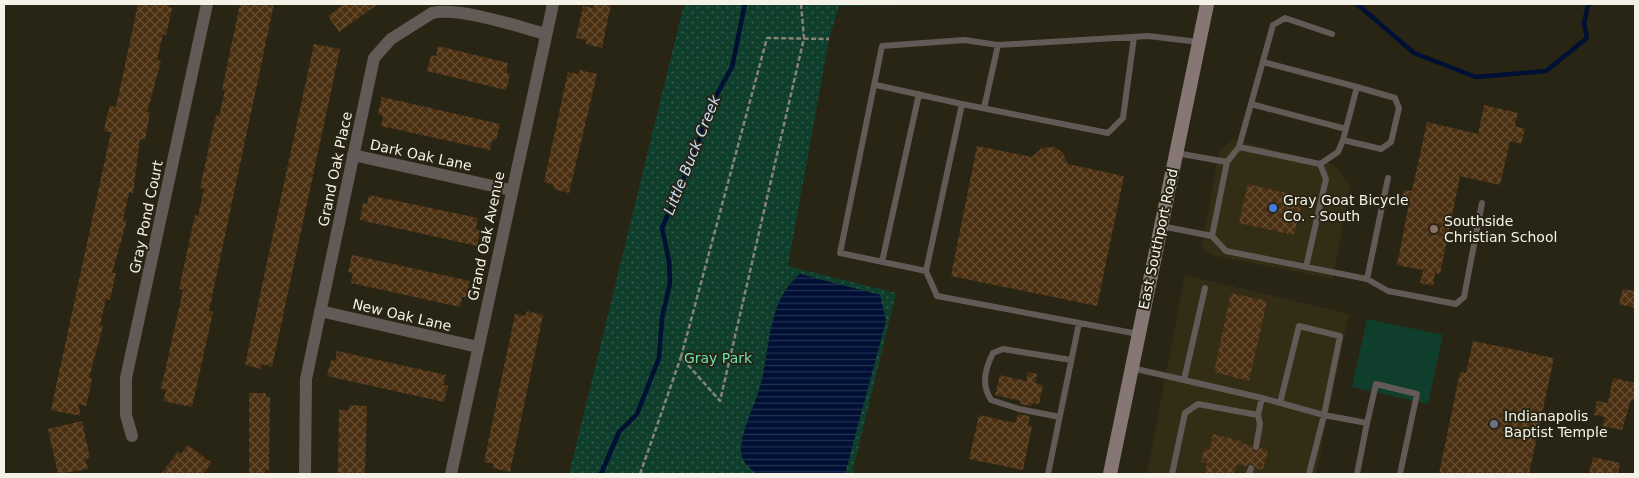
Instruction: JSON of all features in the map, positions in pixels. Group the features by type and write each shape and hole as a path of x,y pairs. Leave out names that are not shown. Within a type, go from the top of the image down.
{"main road":[{"name":"East Southport Road","path":"1110,474 1207,4"}],"street":[{"name":"Gray Pond Court","path":"132,436 126,415 126,378 207,4"},
{"name":"Grand Oak Avenue","path":"451,474 511,190 553,4"},
{"name":"Grand Oak Place","path":"304,474 306,379 374,58 391,40 432,13 447,11 546,34"},
{"name":"Dark Oak Lane","path":"353,155 511,190"},
{"name":"New Oak Lane","path":"320,312 478,347"}],"lane":[{"path":"1212,236 1227,162 1239,147 1273,25 1285,18 1332,34"},
{"path":"926,271 840,253 876,85 882,46 964,40 998,45 1148,36 1199,42"},
{"path":"876,85 1108,133 1123,118 1134,37"},
{"path":"984,108 998,45"},
{"path":"1263,62 1395,98 1399,108 1391,142 1381,149 1343,140"},
{"path":"1239,147 1320,164 1338,152 1357,87"},
{"path":"882,262 919,94"},
{"path":"962,104 926,271 937,296 1138,334"},
{"path":"1251,104 1346,129"},
{"path":"1176,153 1227,162"},
{"path":"1306,267 1326,179 1320,164"},
{"path":"1366,279 1388,178"},
{"path":"1161,226 1212,236 1226,252 1366,279 1388,291 1456,304 1464,296 1482,203"},
{"path":"1184,380 1205,288"},
{"path":"1048,474 1079,323"},
{"path":"1280,403 1299,326 1340,336 1324,415 1309,474"},
{"path":"1060,417 1019,409 991,400 986,392 984,379 993,352 1003,349 1071,360"},
{"path":"1131,368 1262,398 1324,415 1367,423"},
{"path":"1357,474 1376,384 1417,394 1400,474"},
{"path":"1256,447 1260,424 1258,416 1262,398"},
{"path":"1172,474 1185,413 1198,404 1258,416"}],"path":[{"path":"681,357 720,402 804,38 802,4"},
{"path":"640,474 681,357 768,38 829,39"}],"shaded area":[{"path":"1233,140 1333,164 1350,185 1333,279 1212,255 1202,247 1219,151"},
{"path":"1185,275 1349,314 1316,474 1147,474"}],"green space":[{"name":"Gray Park","path":"684,4 967,4 839,6 829,39 788,266 896,293 852,474 569,474"},
{"path":"1367,319 1443,335 1428,404 1352,387"}],"water":[{"path":"800,274 880,295 886,321 845,474 757,474 746,463 741,453 743,434 763,375 775,313 789,285"}],"building":[{"path":"138,4 169,4 169,7 172,8 166,35 163,34 157,60 161,61 147,112 150,113 145,140 140,139 133,193 129,192 123,220 127,220 112,273 116,273 110,300 106,299 100,325 103,326 89,378 92,379 86,406 78,404 81,416 51,410 111,132 104,131 106,119 110,106 116,107"},
{"path":"240,4 274,4 209,311 213,312 192,407 163,401 166,390 161,389 183,290 179,289 195,215 198,216 204,189 200,188 216,115 219,116 225,90 222,90"},
{"path":"344,4 378,4 339,32 328,16"},
{"path":"594,4 611,4 602,48 586,44 586,40 576,38 583,6 593,8"},
{"path":"314,44 340,49 272,367 262,364 261,369 245,365"},
{"path":"438,46 508,63 506,73 510,74 506,90 427,71 431,55 436,56"},
{"path":"580,70 597,74 569,193 553,189 554,185 544,182 568,72 578,74"},
{"path":"382,97 500,124 496,140 492,140 490,150 381,126 383,116 378,114"},
{"path":"1484,105 1518,113 1515,126 1525,129 1521,144 1510,141 1500,185 1460,176 1440,274 1435,273 1433,286 1420,283 1423,270 1397,265 1409,204 1402,203 1404,190 1412,191 1427,122 1478,134"},
{"path":"977,146 1032,157 1042,148 1055,147 1063,153 1068,164 1124,176 1097,306 951,276"},
{"path":"1248,184 1303,197 1294,235 1239,223"},
{"path":"369,195 478,218 476,229 480,230 477,246 360,220 363,203 367,204"},
{"path":"352,255 470,281 466,297 462,297 460,307 351,283 353,273 348,272"},
{"path":"1623,289 1635,291 1635,308 1619,304"},
{"path":"1231,293 1267,301 1249,381 1214,372"},
{"path":"527,311 543,315 510,472 493,468 494,464 484,462 515,314 525,316"},
{"name":"Indianapolis Baptist Temple","path":"1473,341 1554,358 1529,474 1439,474 1460,372 1466,373"},
{"path":"337,351 446,375 443,385 448,386 444,402 327,376 331,360 335,361"},
{"path":"1028,372 1037,374 1035,383 1043,385 1039,404 1032,403 1031,406 1020,404 1021,401 995,395 1000,375 1026,381"},
{"path":"1613,378 1635,383 1634,400 1631,400 1622,430 1603,426 1605,417 1594,415 1597,401 1608,403"},
{"path":"249,393 266,393 266,397 270,397 269,470 265,470 265,474 249,474"},
{"path":"349,405 367,406 365,474 338,474 339,410 349,410"},
{"path":"1018,414 1030,416 1028,425 1032,426 1023,470 969,459 979,415 1015,423"},
{"path":"82,421 90,458 85,459 88,469 58,474 48,429"},
{"path":"1213,434 1241,441 1241,443 1251,446 1255,452 1261,448 1268,450 1263,470 1256,468 1252,463 1246,466 1237,464 1234,474 1204,474 1207,463 1201,462 1204,448 1210,450"},
{"path":"188,445 212,463 203,474 161,474 178,452 181,454"},
{"path":"1593,457 1620,463 1618,474 1589,474"}],"waterway":[{"name":"Little Buck Creek","path":"601,474 619,432 637,414 659,358 662,318 670,283 669,261 662,228 694,154 712,103 732,67 745,4"},
{"name":"Little Buck Creek","path":"1357,4 1414,53 1476,77 1546,71 1587,38 1584,23 1588,5 1590,4"}],"place":[{"name":"Gray Goat Bicycle Co. - South","path":"1273,208"},
{"name":"Southside Christian School","path":"1434,229"},
{"name":"Indianapolis Baptist Temple","path":"1494,424"}]}
